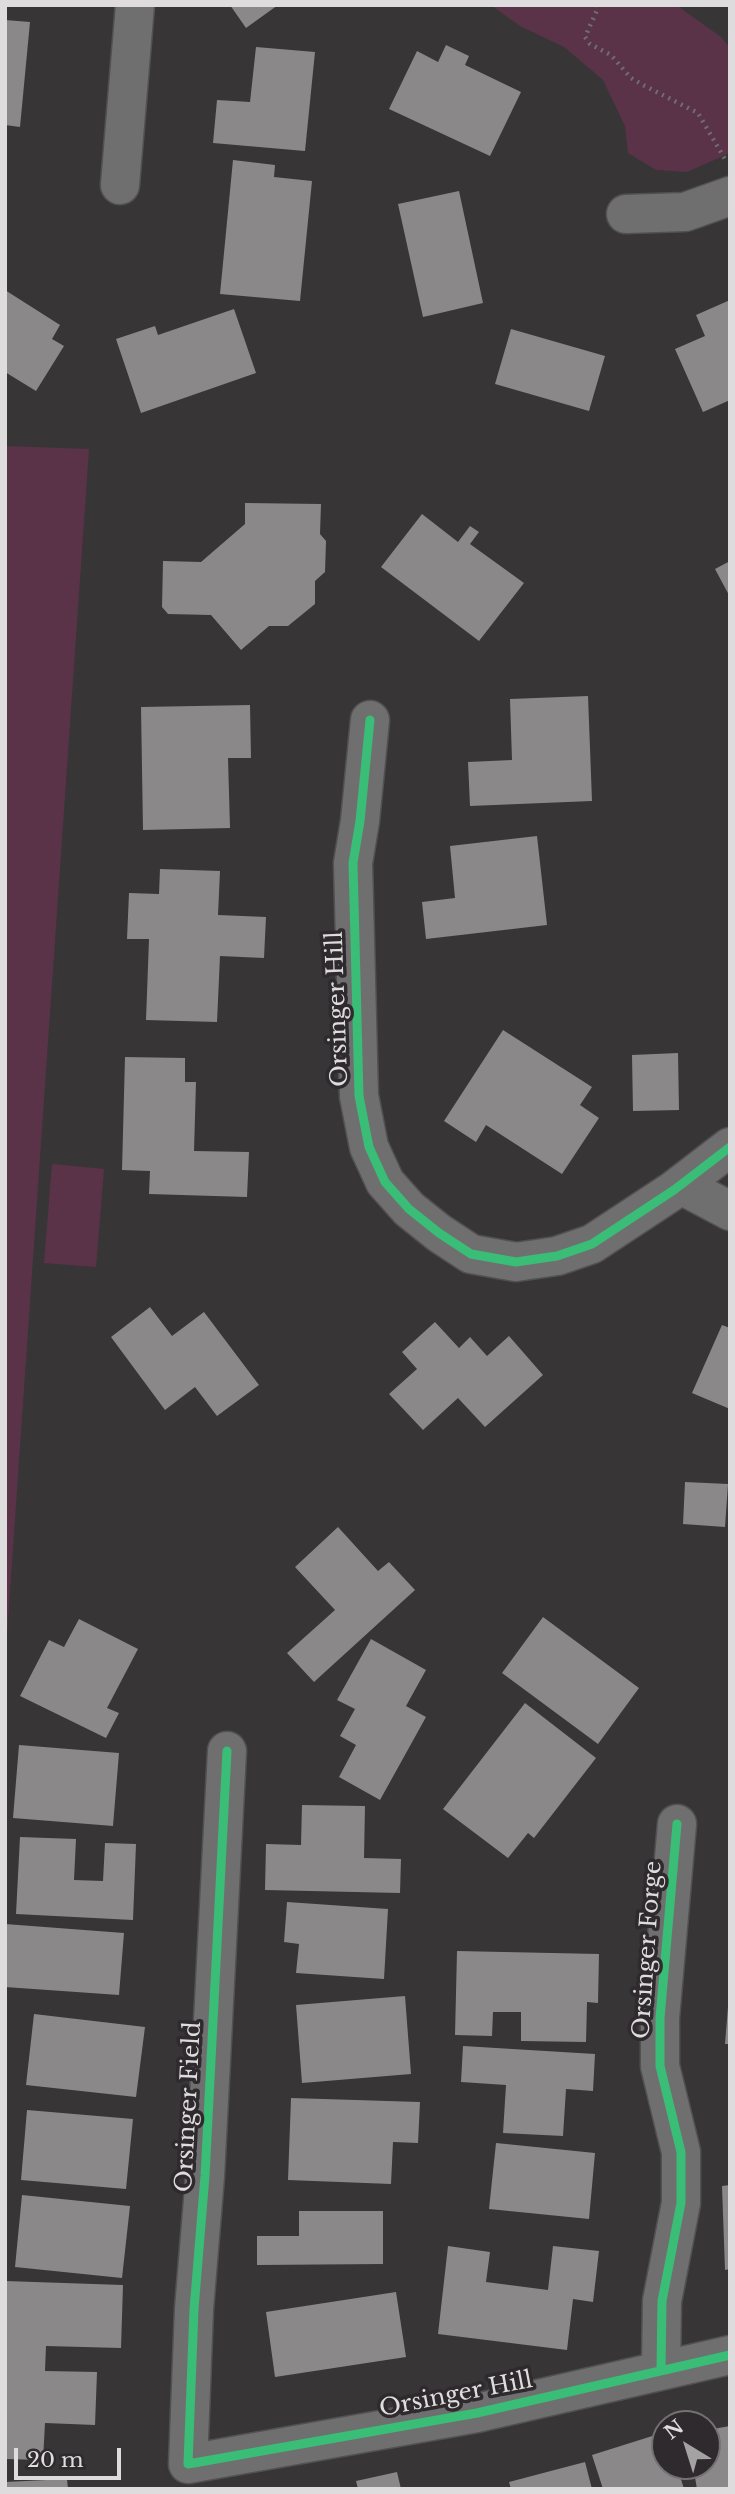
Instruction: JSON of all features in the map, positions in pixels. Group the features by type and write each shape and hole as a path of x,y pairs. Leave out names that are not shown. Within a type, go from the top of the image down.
{"street":[{"path":"120,185 135,5"},
{"path":"625,214 685,212 730,195"},
{"name":"Orsinger Hill","path":"370,720 353,863 359,1083 369,1147 386,1182 409,1209 471,1254 516,1262 557,1256 592,1244 681,1185 730,1147"},
{"path":"681,1185 730,1210"},
{"name":"Orsinger Field","path":"188,2465 194,2309 205,2175 227,1751"},
{"name":"Orsinger Forge","path":"661,2369 662,2301 681,2203 681,2152 660,2066 661,2006 677,1824"},
{"name":"Orsinger Hill","path":"188,2465 477,2413 730,2355"}],"path":[{"path":"597,5 598,9 585,37 590,44 611,55 631,78 698,113 730,167"}],"shaded area":[{"path":"491,5 676,5 721,37 730,48 730,153 687,172 656,170 628,153 625,126 603,80 564,47 520,26"},
{"path":"5,446 89,449 5,1663"},
{"path":"52,1164 104,1169 96,1267 44,1263"}],"building":[{"path":"230,5 278,5 246,28"},
{"path":"5,20 30,22 20,127 5,125"},
{"path":"446,45 469,56 465,65 521,92 490,156 389,109 417,51 438,62"},
{"path":"256,47 315,52 305,151 213,143 217,100 250,102"},
{"path":"233,160 275,165 274,177 312,181 300,301 220,294"},
{"path":"459,191 483,303 423,317 398,204"},
{"path":"5,290 60,325 52,339 64,346 36,391 5,372"},
{"path":"730,300 730,400 703,412 675,349 705,336 696,315"},
{"path":"234,309 256,373 141,413 116,339 155,326 158,335"},
{"path":"511,329 605,356 589,411 495,384"},
{"path":"245,503 321,504 320,534 326,541 325,572 315,581 315,604 288,626 269,626 241,650 211,615 168,614 162,607 163,561 201,562 245,524"},
{"path":"422,514 458,542 470,526 479,532 470,544 524,583 479,641 381,567"},
{"path":"730,561 730,597 715,569"},
{"path":"588,696 592,801 470,806 468,762 512,760 510,699"},
{"path":"250,705 251,758 228,758 230,828 143,830 141,707"},
{"path":"537,836 547,925 426,939 422,902 455,898 450,846"},
{"path":"160,869 220,871 218,915 266,917 264,958 220,956 217,1022 146,1020 149,939 127,939 129,893 159,894"},
{"path":"503,1030 592,1087 580,1105 599,1118 562,1174 486,1125 476,1142 444,1121"},
{"path":"678,1053 679,1110 633,1111 632,1055"},
{"path":"125,1057 185,1058 185,1082 196,1082 194,1151 249,1152 247,1197 149,1194 150,1171 122,1170"},
{"path":"150,1307 172,1336 204,1312 259,1385 217,1416 195,1387 165,1410 111,1337"},
{"path":"435,1322 459,1348 470,1337 487,1356 509,1336 543,1375 485,1427 458,1398 423,1430 389,1394 417,1369 402,1352"},
{"path":"722,1325 730,1328 730,1409 692,1393"},
{"path":"685,1482 728,1484 725,1527 683,1524"},
{"path":"338,1527 378,1571 389,1562 415,1590 314,1682 287,1653 335,1610 295,1567"},
{"path":"543,1617 639,1688 598,1744 502,1673"},
{"path":"79,1619 138,1649 107,1708 119,1713 106,1738 20,1696 49,1640 64,1647"},
{"path":"371,1639 426,1670 406,1706 426,1717 380,1800 339,1777 356,1745 340,1736 355,1709 337,1700"},
{"path":"525,1703 596,1758 534,1838 528,1833 508,1858 443,1809"},
{"path":"19,1745 119,1753 113,1826 13,1818"},
{"path":"302,1805 365,1806 364,1858 401,1859 400,1893 265,1890 266,1844 301,1845"},
{"path":"20,1837 76,1839 74,1880 103,1881 105,1843 136,1844 133,1920 16,1914"},
{"path":"287,1902 388,1909 384,1979 296,1973 299,1944 284,1942"},
{"path":"5,1924 124,1933 119,1995 5,1987"},
{"path":"457,1951 599,1954 598,2003 587,2002 586,2042 521,2041 521,2012 493,2012 492,2036 455,2035"},
{"path":"405,1996 411,2074 302,2083 296,2005"},
{"path":"728,2007 730,2044 725,2044"},
{"path":"34,2014 145,2027 136,2097 26,2085"},
{"path":"463,2046 595,2054 593,2091 566,2089 563,2136 503,2133 506,2085 461,2082"},
{"path":"291,2098 420,2102 418,2143 393,2142 391,2184 288,2180"},
{"path":"27,2110 133,2119 126,2189 21,2180"},
{"path":"496,2143 595,2153 589,2219 489,2209"},
{"path":"730,2185 730,2269 725,2270 722,2186"},
{"path":"22,2195 130,2206 122,2278 15,2267"},
{"path":"299,2211 383,2211 383,2264 257,2265 257,2236 299,2236"},
{"path":"448,2246 490,2252 486,2282 548,2290 553,2246 599,2251 593,2302 573,2299 567,2350 438,2334"},
{"path":"5,2281 123,2285 121,2348 46,2346 45,2371 97,2372 95,2425 45,2423 43,2460 5,2459"},
{"path":"396,2292 406,2357 275,2377 266,2312"},
{"path":"730,2426 730,2489 697,2489 695,2480 721,2480 721,2428"},
{"path":"651,2436 651,2480 681,2480 684,2489 603,2489 592,2455"},
{"path":"585,2462 592,2489 511,2489 509,2482"},
{"path":"397,2472 401,2489 358,2489 356,2481"},
{"path":"67,2479 68,2489 5,2489 5,2482"}],"cycle path":[{"path":"370,720 353,863 359,1096 369,1147 385,1182 409,1209 471,1254 516,1262 557,1256 592,1244 674,1190 730,1147"},
{"path":"227,1751 205,2176 194,2309 188,2464 477,2413 730,2355"},
{"path":"661,2369 662,2301 681,2203 681,2152 660,2066 660,2018 677,1824"}]}
